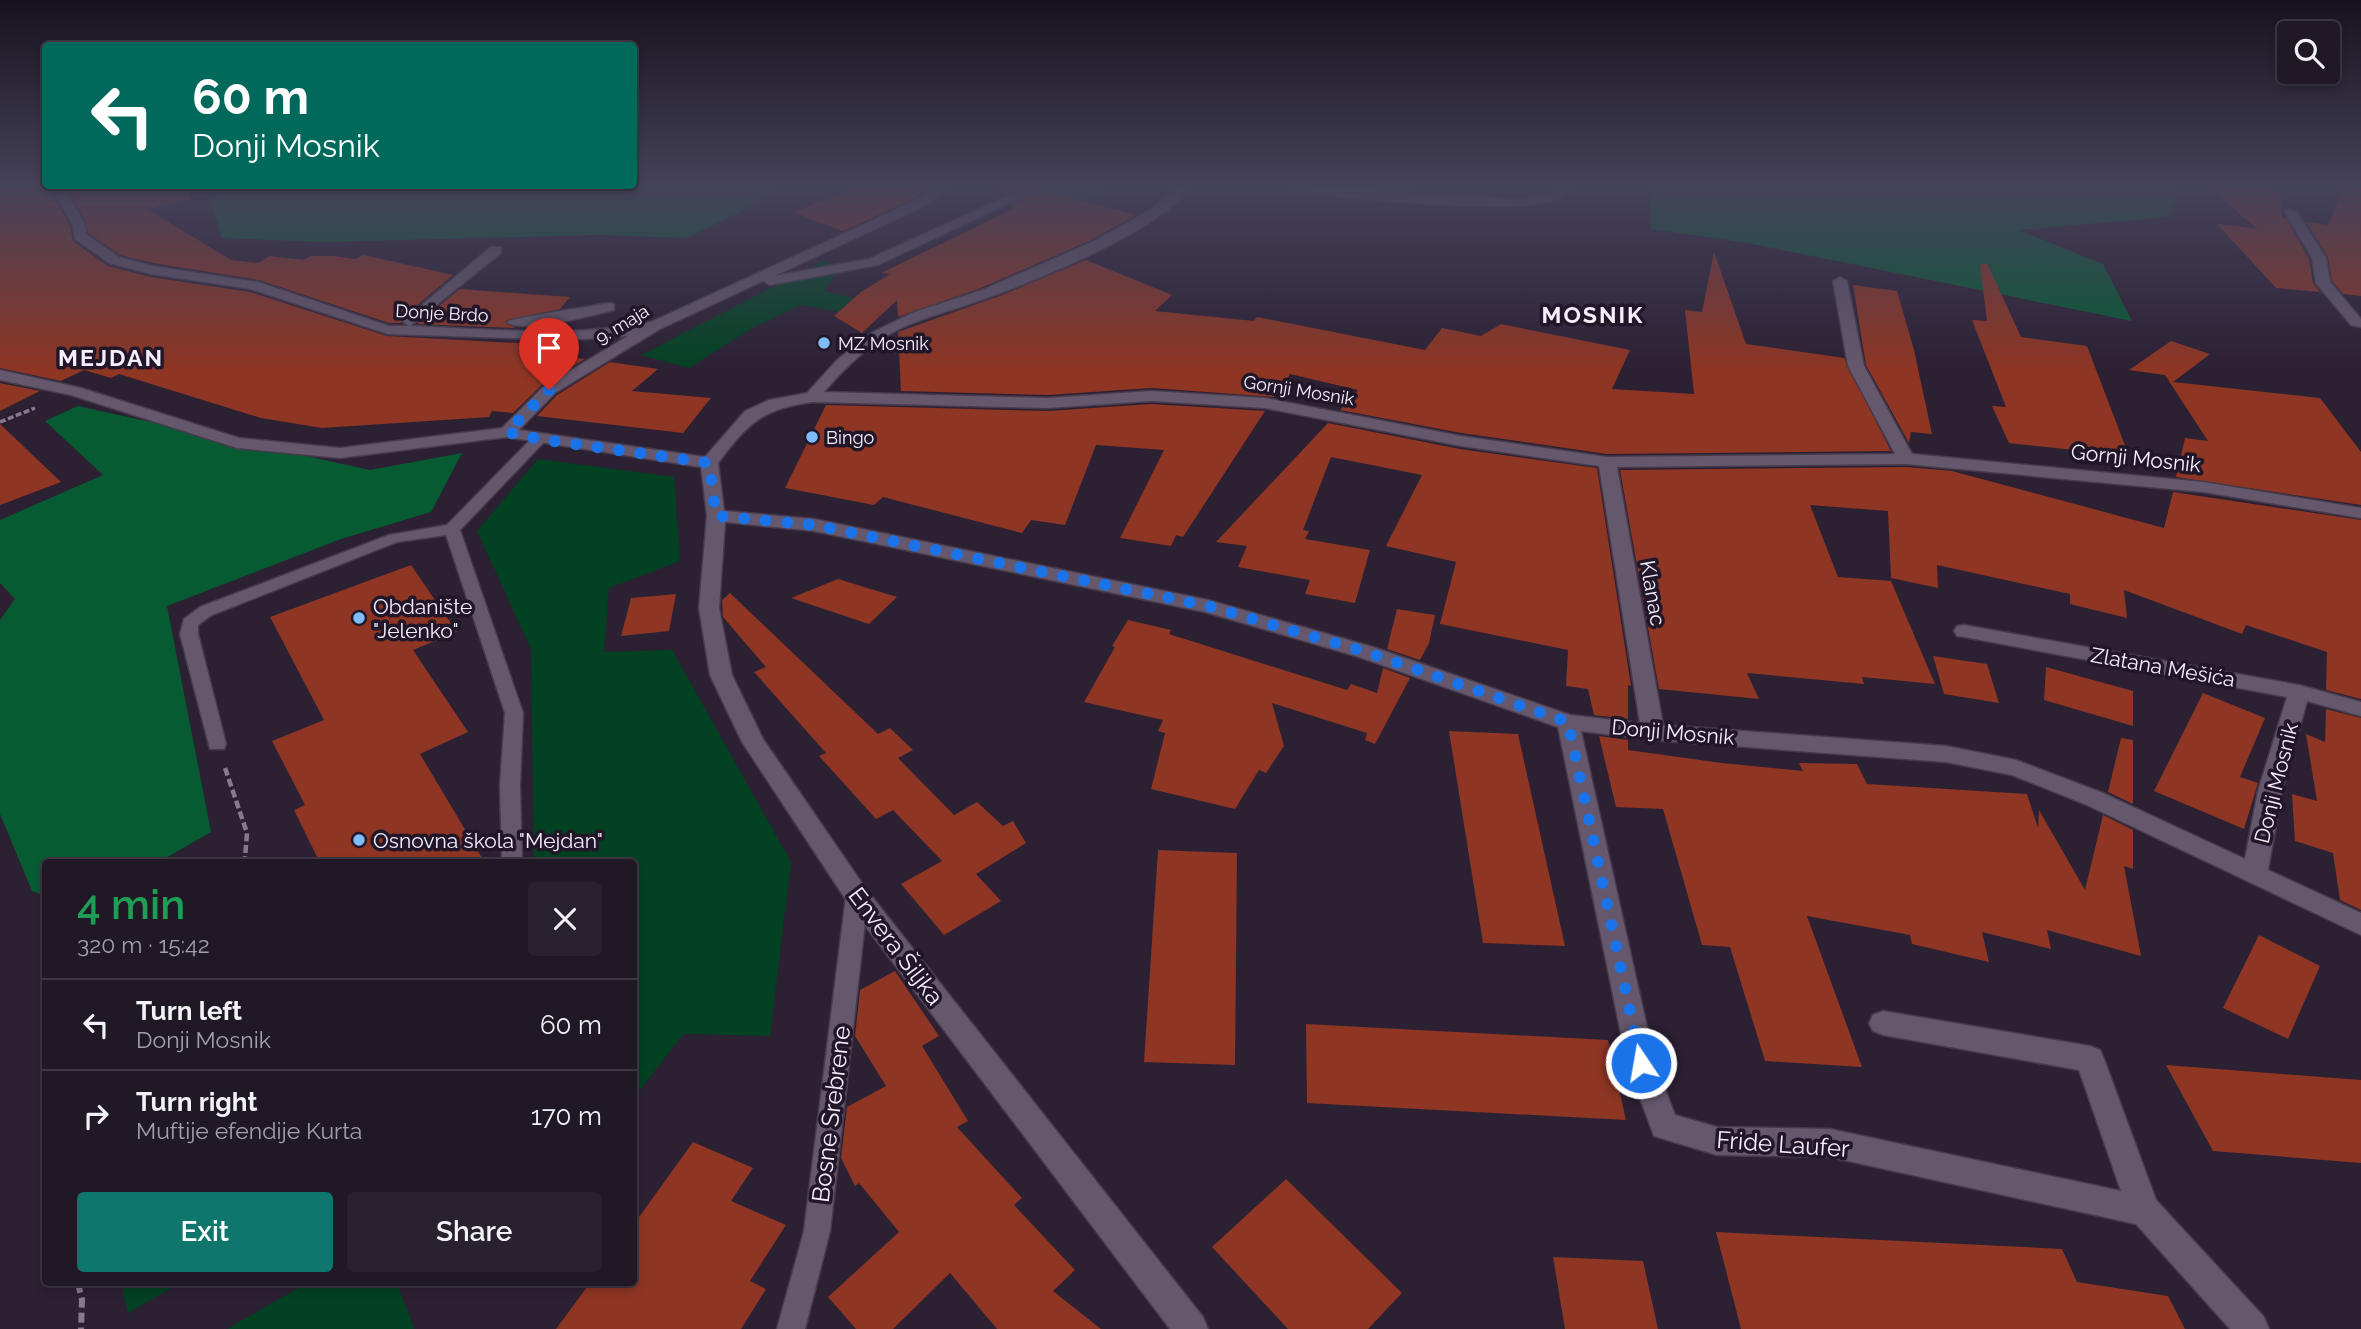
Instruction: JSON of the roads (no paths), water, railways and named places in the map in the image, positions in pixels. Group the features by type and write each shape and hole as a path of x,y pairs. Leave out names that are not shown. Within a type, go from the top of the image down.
{"street":[{"name":"Donje Brdo","path":"95,247 114,260 151,270 253,285 388,330 522,335 620,333 655,326"},
{"name":"9. maja","path":"507,432 549,390 655,326 824,247"},
{"name":"9. maja","path":"734,288 873,262 906,247"},
{"path":"812,397 838,366 879,334 934,309 986,294 1088,247"},
{"path":"2312,247 2319,258 2323,283 2356,322 2361,323"},
{"name":"Donje Brdo","path":"410,322 496,250"},
{"path":"1840,281 1856,366 1906,459"},
{"name":"Donje Brdo","path":"354,320 541,321 609,307"},
{"path":"0,375 75,391 237,443 340,453 507,432 709,463"},
{"name":"Gornji Mosnik","path":"709,463 747,416 761,406 812,397 1048,402 1151,396 1265,403 1461,441 1607,462 1906,459 2203,487 2361,513"},
{"name":"Klanac","path":"1607,462 1653,732"},
{"name":"Envera Šiljka","path":"709,463 716,516 709,608 721,675 753,742 857,896 1191,1329"},
{"name":"Donji Mosnik","path":"716,516 814,525 1208,606 1366,652 1568,722 1653,732 1946,754 2016,768 2095,799 2361,925"},
{"name":"Zlatana Mešića","path":"1964,631 2299,692 2361,709"},
{"name":"Donji Mosnik","path":"2255,875 2270,791 2299,692"},
{"name":"Fride Laufer","path":"1568,722 1641,1063 1664,1126 1717,1142 1830,1143 2145,1211"},
{"path":"1884,1023 2090,1059 2124,1161 2145,1211 2252,1329"}],"lane":[{"path":"217,744 189,634 190,622 206,611 394,538 452,529 539,439"},
{"path":"452,529 514,713 510,785 512,859"},
{"name":"Bosne Srebrene","path":"791,1329 817,1230 857,896"}],"place":[{"name":"MZ Mosnik","path":"824,343"},
{"name":"Bingo","path":"812,437"},
{"name":"Obdanište \"Jelenko\"","path":"359,618"},
{"name":"Osnovna škola \"Mejdan\"","path":"359,840"}],"district":[{"name":"MOSNIK","path":"1593,314"},
{"name":"MEJDAN","path":"111,357"}]}
